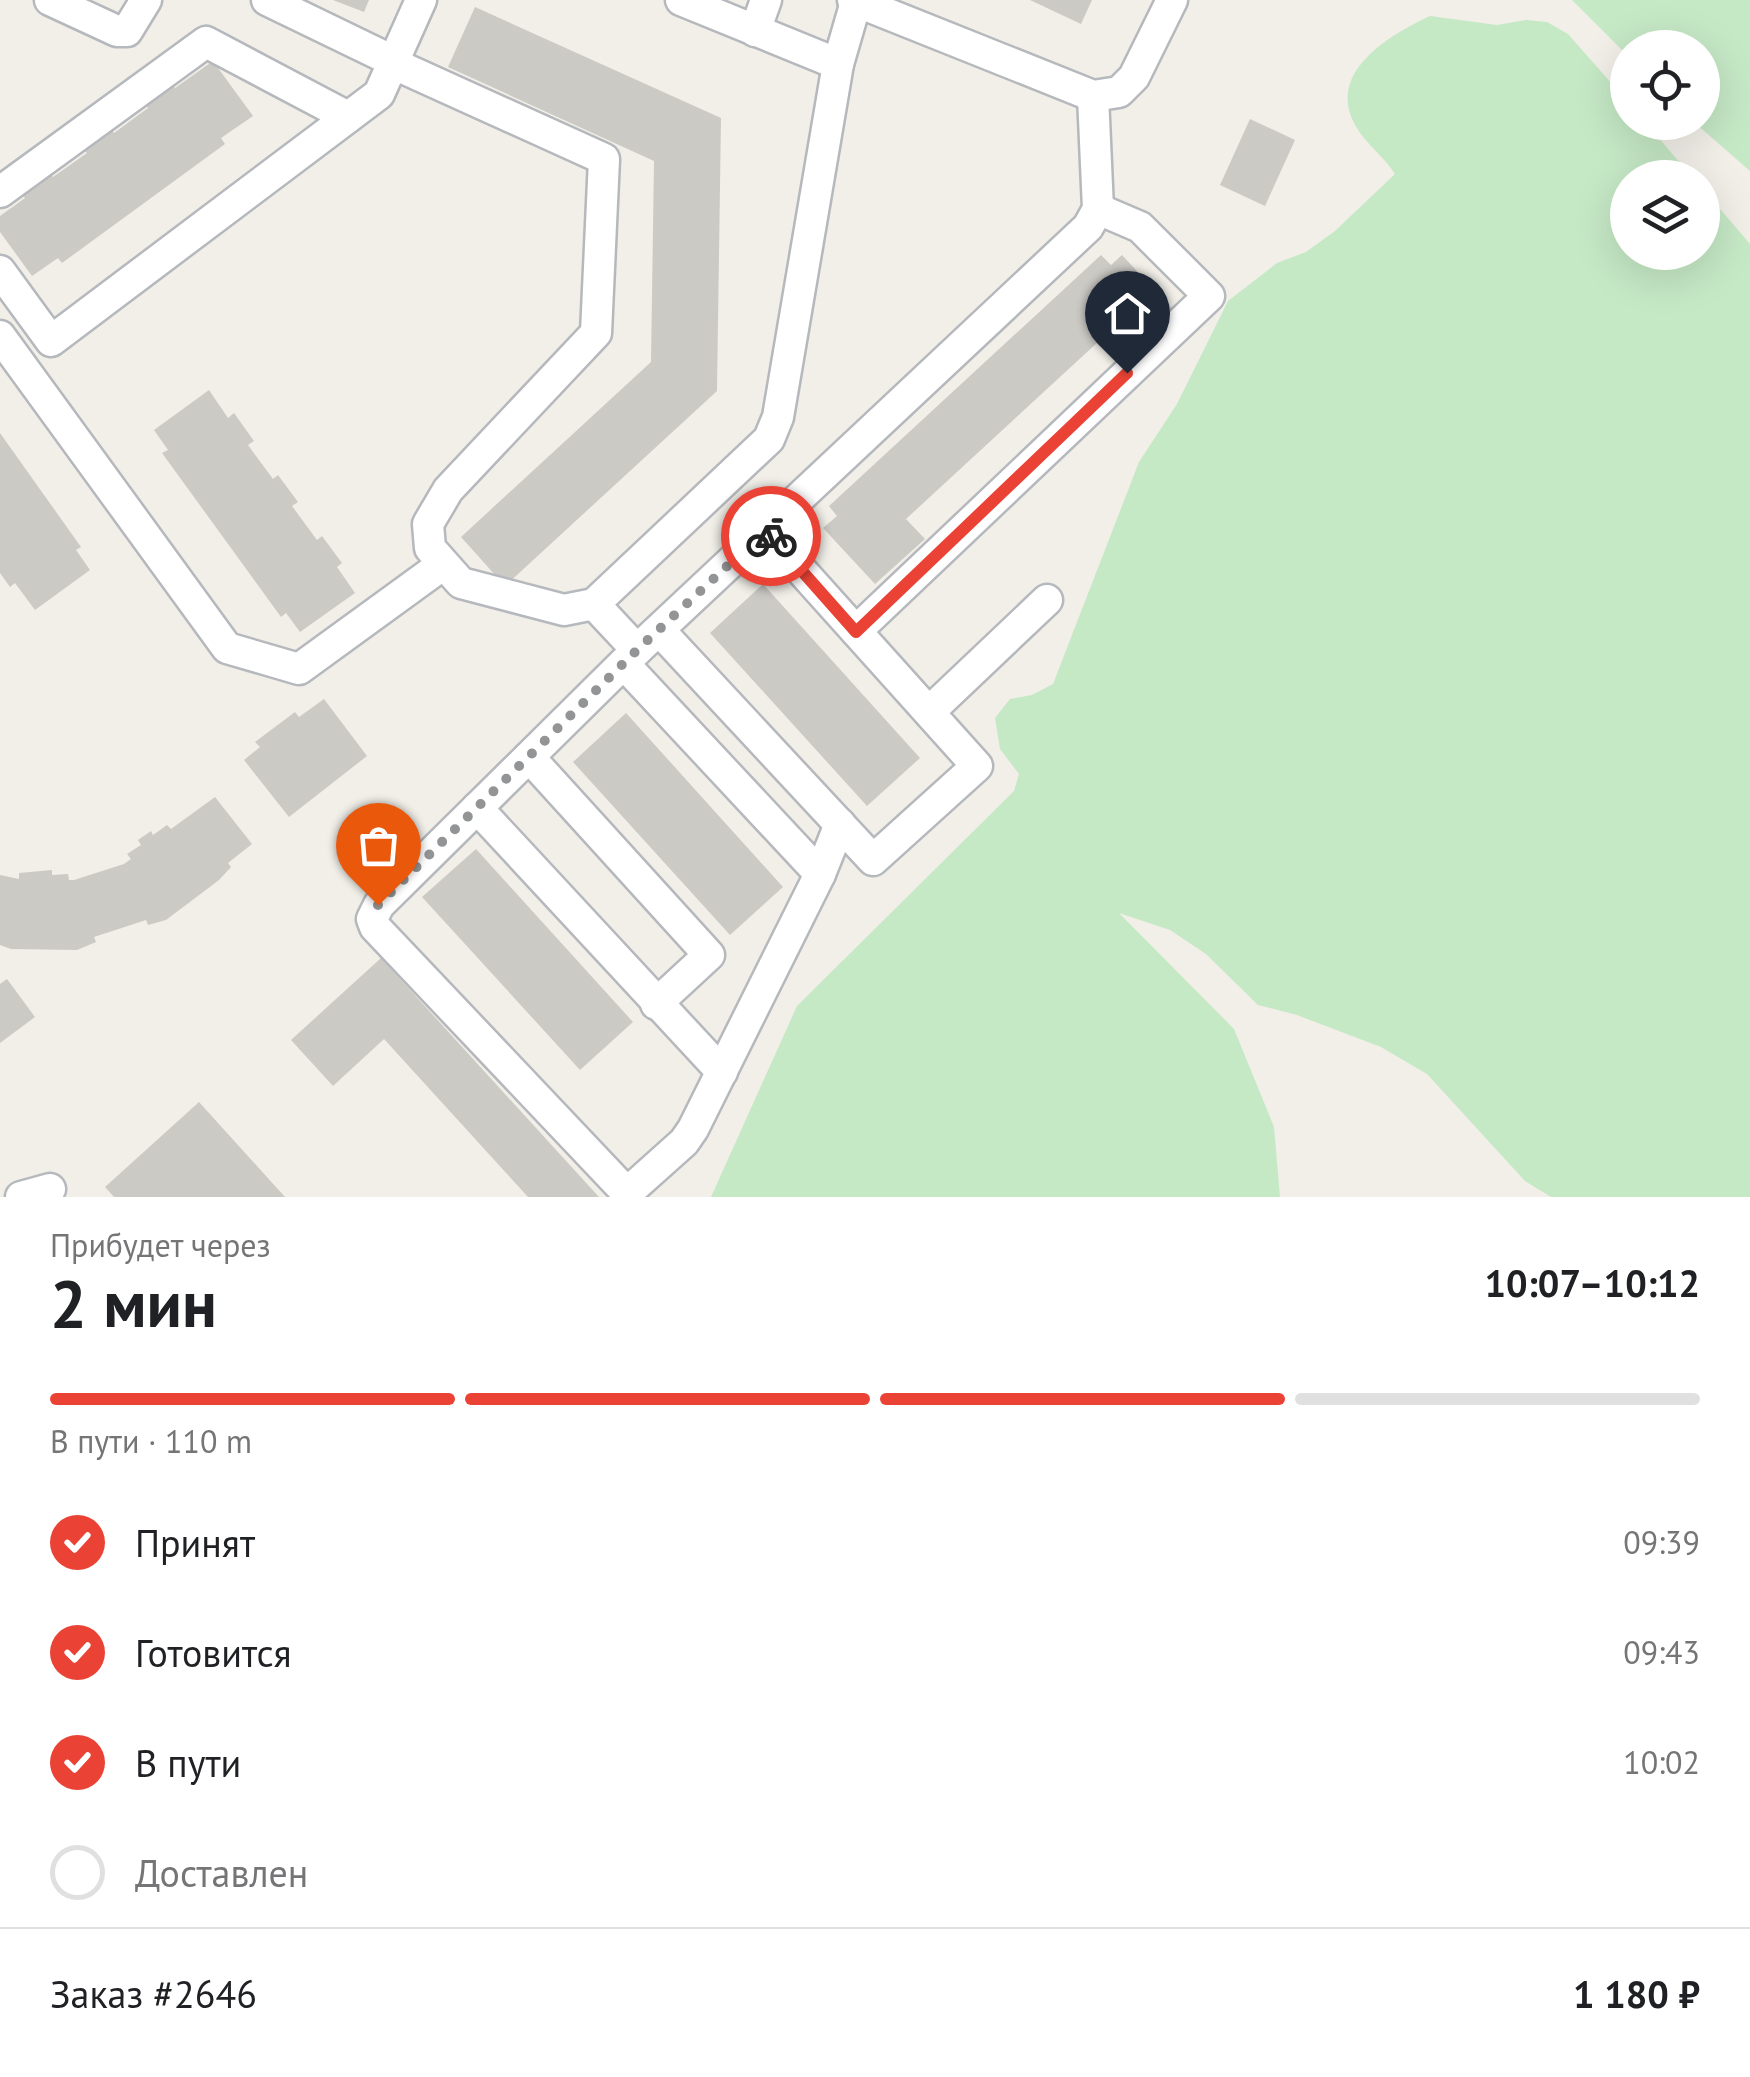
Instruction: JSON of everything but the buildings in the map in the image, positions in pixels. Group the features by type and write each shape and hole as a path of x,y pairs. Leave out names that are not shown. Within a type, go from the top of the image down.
{"street":[{"path":"50,0 117,31 128,31 146,0"},
{"path":"267,0 604,159 596,333 448,490 428,524 430,548 461,583 564,610 594,604 769,439 778,417 838,64 855,1 1106,94"},
{"path":"0,272 52,341 379,94 421,0"},
{"path":"681,0 838,64"},
{"path":"755,30 766,0"},
{"path":"840,824 820,874 684,1142 627,1193 375,927 372,919 378,905 640,648 1088,227 1098,209 1106,94 1147,56 1172,0"},
{"path":"0,192 206,42 348,117"},
{"path":"856,632 1208,296 1140,227 1098,209"},
{"path":"0,336 227,648 299,669 442,566"},
{"path":"594,604 840,824 874,860 977,766 766,530"},
{"path":"929,712 1048,600"},
{"path":"640,648 820,874"},
{"path":"529,757 708,955 656,1004"},
{"path":"477,808 722,1072"}],"green space":[{"path":"1572,0 1750,0 1750,171 1714,140 1720,140 1720,30 1610,30 1610,38"},
{"path":"1430,16 1497,25 1526,20 1547,22 1568,34 1610,82 1610,140 1660,140 1678,160 1610,160 1610,270 1720,270 1720,209 1750,244 1750,1197 1551,1197 1525,1181 1427,1074 1381,1047 1297,1015 1258,1005 1206,954 1170,930 1119,913 1234,1029 1274,1127 1280,1197 711,1197 797,1006 1014,791 1019,774 1000,749 995,718 1010,699 1032,695 1053,684 1139,462 1177,404 1228,301 1277,263 1306,252 1335,231 1395,174 1351,117 1348,98 1351,80 1361,64 1375,49"}],"way so far":[{"path":"378,905 637,650 766,530 771,536"}],"route":[{"path":"771,536 856,632 1127,373"}]}
